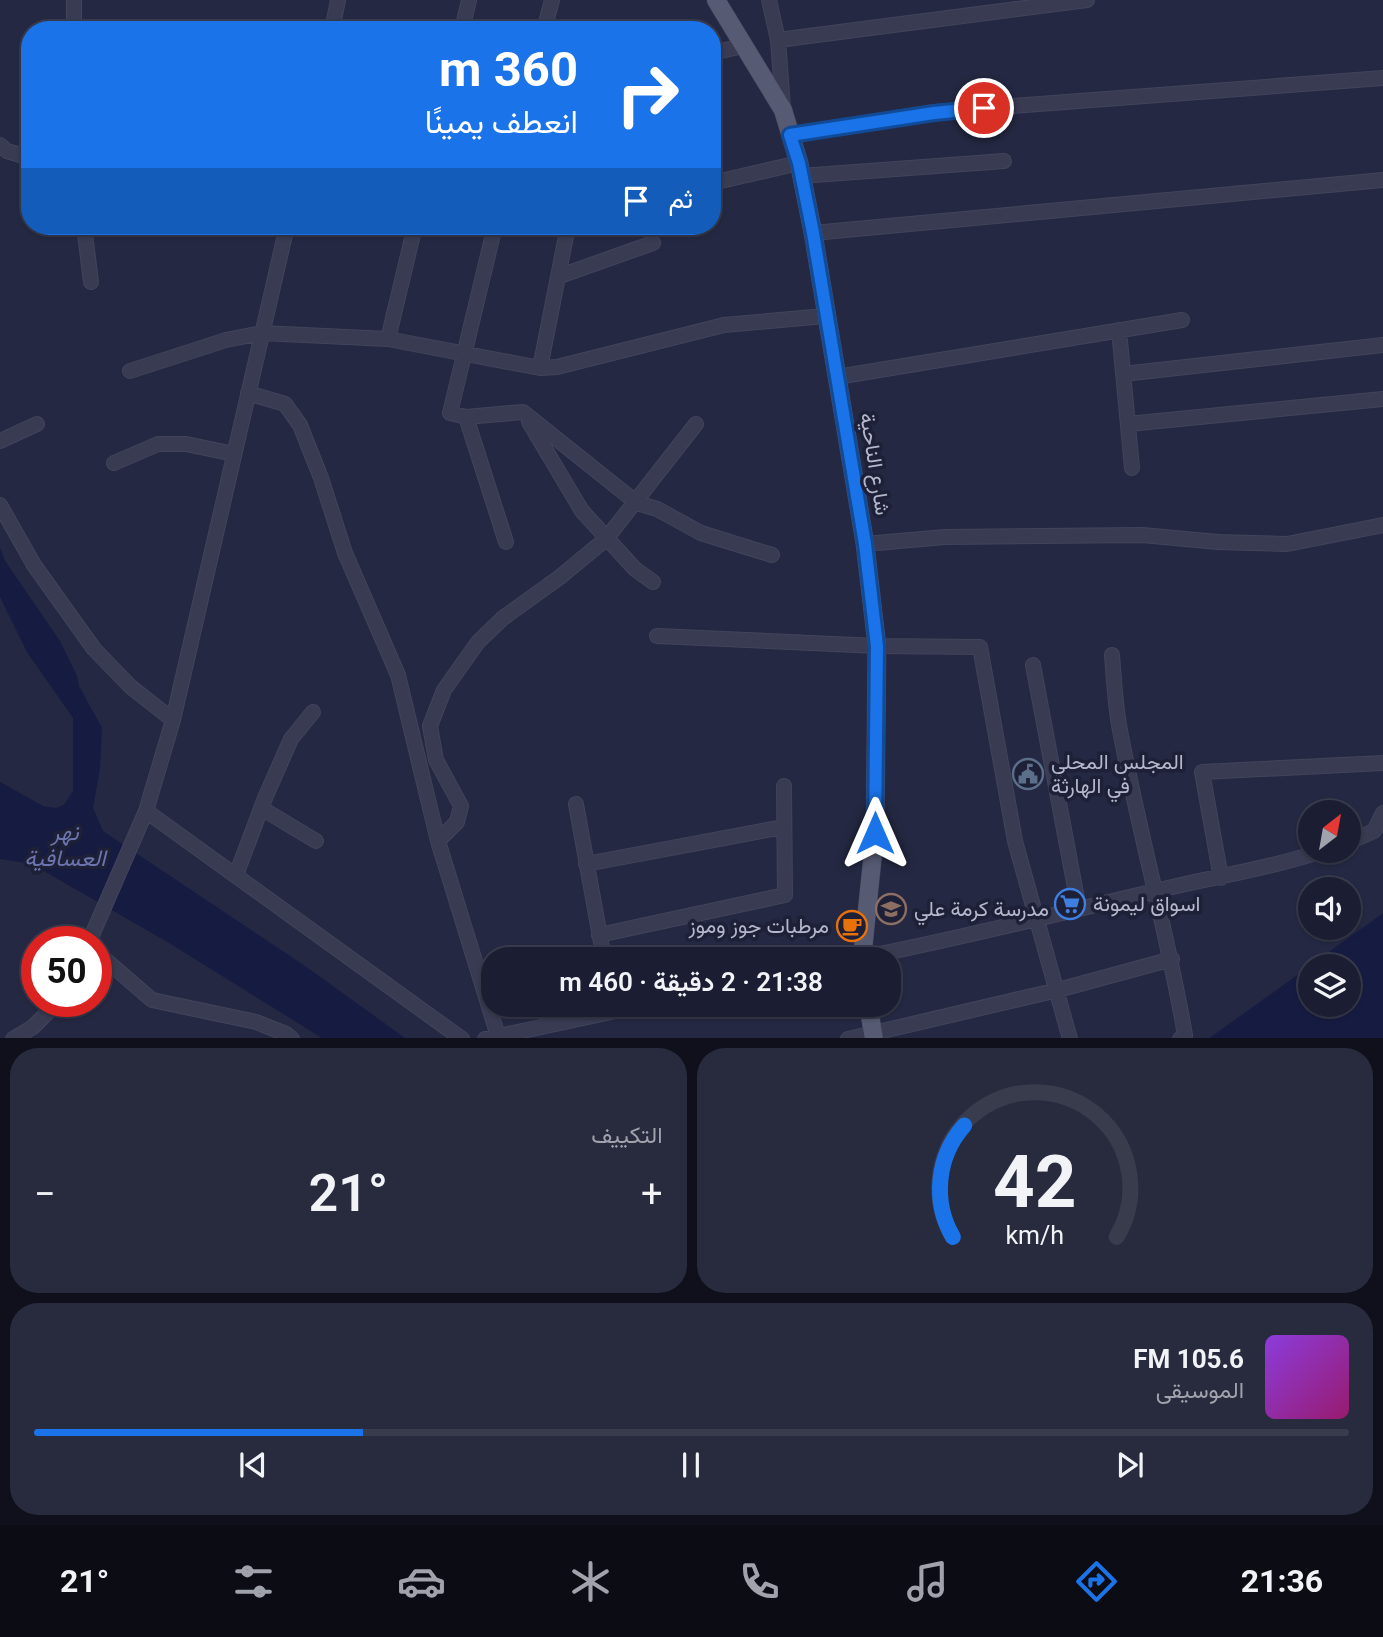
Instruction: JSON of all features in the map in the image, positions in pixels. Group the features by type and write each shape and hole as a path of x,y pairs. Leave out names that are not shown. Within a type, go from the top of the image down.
{"main road":[{"name":"شارع الناحية","path":"716,0 783,110 800,169 865,544 877,646 875,833 861,947"},
{"path":"870,1017 874,1036"}],"street":[{"path":"74,21 75,0"},
{"path":"333,21 338,0"},
{"path":"464,21 469,0"},
{"path":"546,21 552,0"},
{"path":"769,0 778,40 783,110"},
{"path":"778,40 1087,0"},
{"path":"721,51 743,46"},
{"path":"790,135 934,113 1383,78"},
{"path":"0,145 21,155"},
{"path":"721,182 800,169 1004,161"},
{"path":"813,233 1383,180"},
{"path":"85,235 92,282"},
{"path":"96,926 146,811 173,720 284,235"},
{"path":"388,339 413,235"},
{"path":"493,235 450,413 466,417 523,412 637,503 657,509 701,533 772,555"},
{"path":"540,368 567,235"},
{"path":"560,276 653,243"},
{"path":"130,371 226,340 262,332 388,339 540,368 557,367 724,325 825,316"},
{"path":"837,377 1182,320"},
{"path":"1119,330 1132,468"},
{"path":"1123,374 1383,345"},
{"path":"248,393 285,404 300,425 321,478 345,553 398,675 438,841 491,1037 551,1032 589,1017"},
{"path":"1128,424 1383,399"},
{"path":"523,412 582,511 635,569 653,582"},
{"path":"466,417 506,542"},
{"path":"0,441 37,424"},
{"path":"438,841 457,822 461,806 436,760 430,726 444,690 478,642 503,618 560,577 606,539 637,503 696,424"},
{"path":"114,463 158,444 186,444 234,454"},
{"path":"0,505 33,565 94,649 131,687 173,720"},
{"path":"865,544 945,537 1142,535 1218,542 1287,544 1383,525"},
{"path":"657,636 877,646 980,647 1016,841 1070,1038"},
{"path":"1112,655 1118,722 1154,892 1172,959 1185,1035 1180,1038"},
{"path":"1033,665 1079,909"},
{"path":"236,875 291,739 313,712"},
{"path":"1221,878 1202,772 1383,763"},
{"path":"599,935 785,895 784,786"},
{"path":"576,804 602,947"},
{"path":"261,808 316,841"},
{"path":"146,811 462,1038"},
{"path":"1362,836 1374,831 1383,813"},
{"path":"586,864 783,827"},
{"path":"901,950 1298,859"},
{"path":"848,1038 874,1036 1172,959"},
{"path":"112,965 152,1000 256,1022 292,1038"},
{"path":"13,1038 35,1033 47,1017"},
{"path":"256,1022 260,1038"}],"water":[{"name":"نهر العسافية","path":"0,548 5,561 60,641 79,686 102,728 100,768 93,808 103,831 305,966 405,1038 322,1038 169,943 37,867 0,859 0,782 43,806 56,808 64,805 73,791 73,718 27,652 0,597"},
{"path":"1383,916 1383,1038 1212,1038 1298,977 1298,1017 1361,1017 1361,954 1330,954 1349,940 1361,940 1361,932"}],"waterway":[{"path":"1330,954 1383,916"},
{"path":"1213,1038 1298,977"}],"place":[{"name":"المجلس المحلي في الهارثة","path":"1028,774"},
{"name":"اسواق ليمونة","path":"1070,904"},
{"name":"مدرسة كرمة علي","path":"891,909"},
{"name":"مرطبات جوز وموز","path":"852,926"}],"route":[{"path":"875,833 877,646 865,544 813,233 799,163 790,135 984,108"}]}
